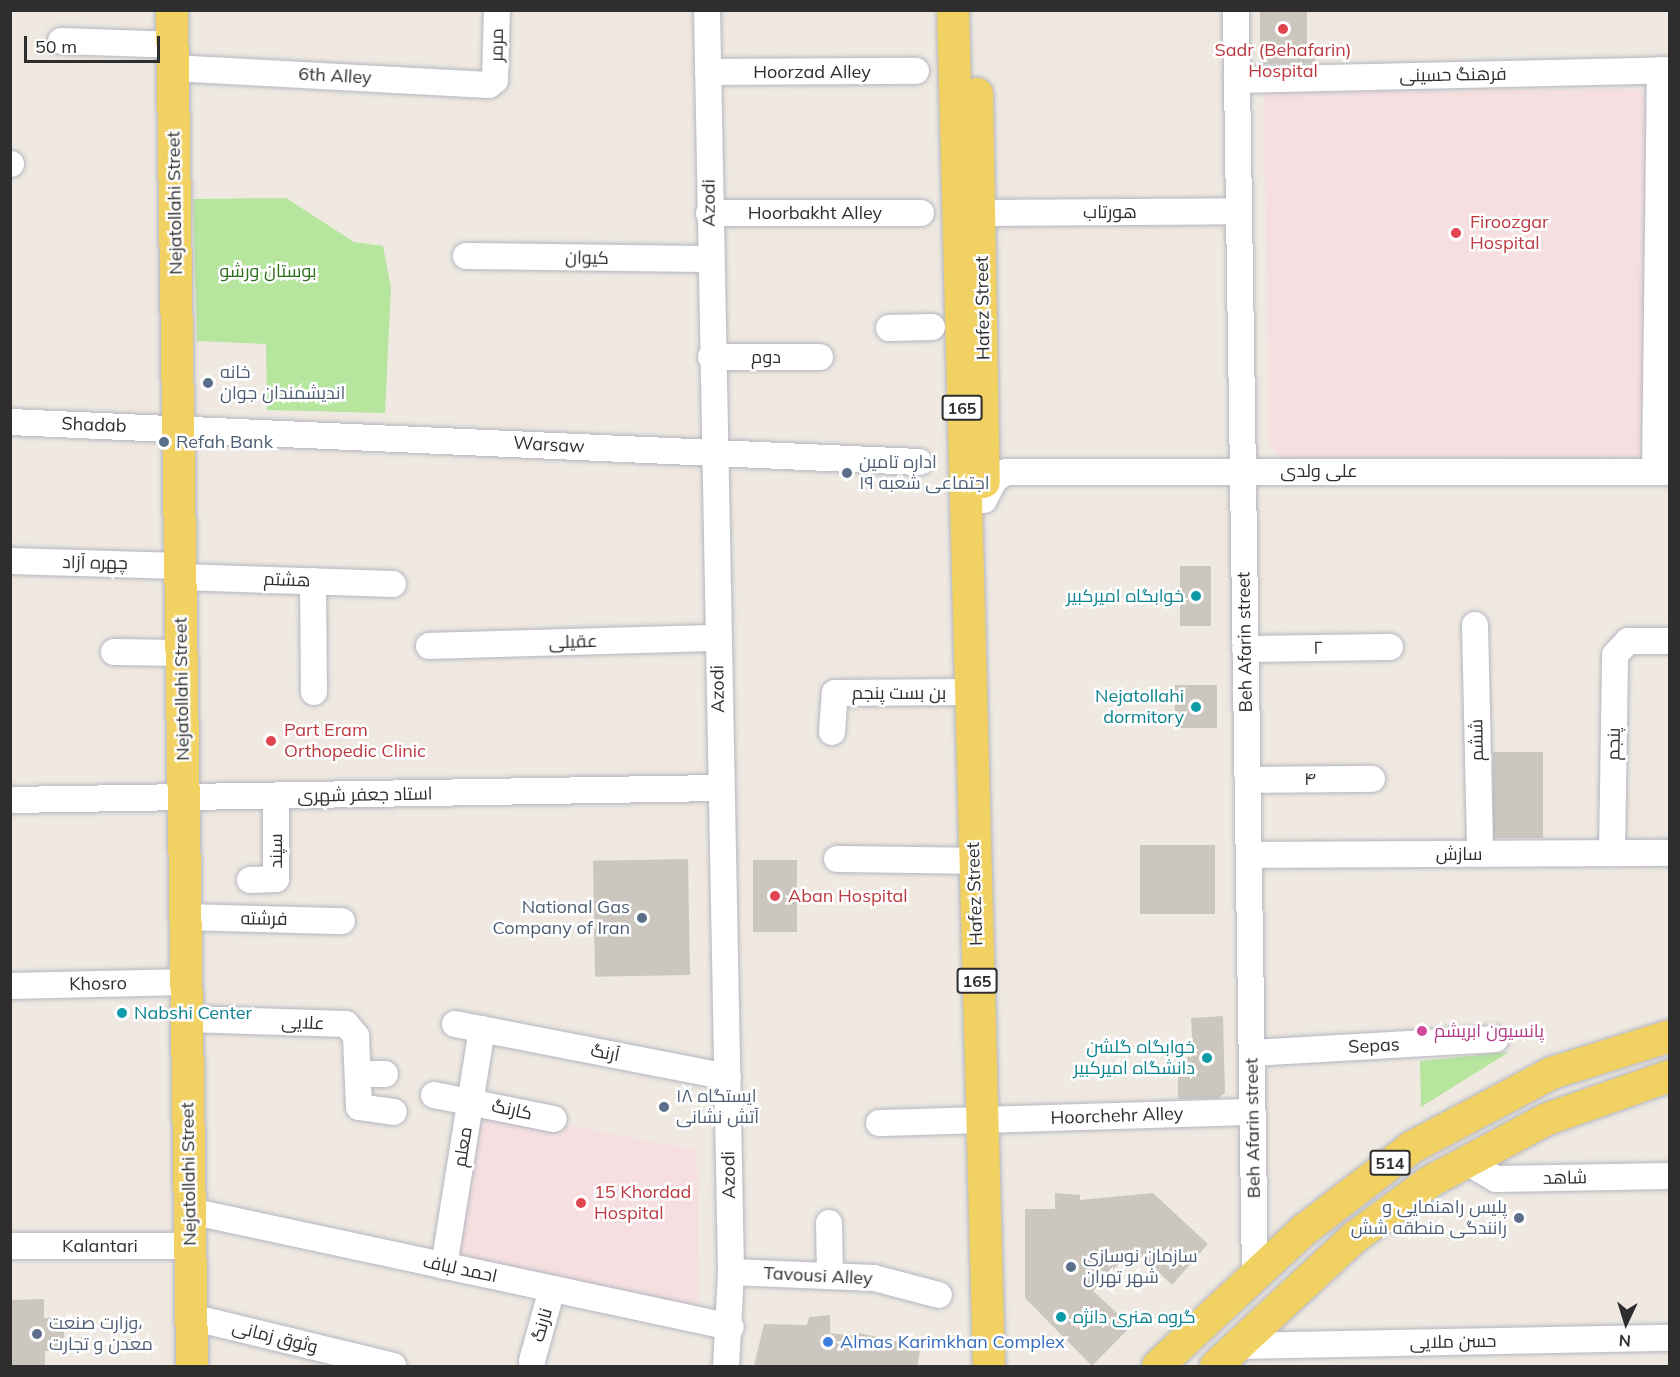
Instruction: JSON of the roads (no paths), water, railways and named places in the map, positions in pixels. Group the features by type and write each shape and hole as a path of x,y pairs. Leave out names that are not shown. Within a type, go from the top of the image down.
{"main road":[{"name":"Nejatollahi Street","path":"172,10 192,1366"},
{"name":"Hafez Street","path":"953,10 969,214 984,500 983,570 966,600"},
{"name":"Hafez Street","path":"974,10 969,214 966,600 990,1365"},
{"name":"514","path":"1158,1366 1255,1273 1412,1147 1552,1073 1670,1036"},
{"name":"514","path":"1226,1356 1355,1237 1465,1161 1595,1099 1670,1076"}],"street":[{"name":"مرمر","path":"495,80 498,10"},
{"name":"Azodi","path":"707,10 709,260 728,1077 731,1327 726,1366"},
{"name":"Beh Afarin street","path":"1236,10 1255,1273"},
{"name":"6th Alley","path":"61,41 173,56 489,85 495,80"},
{"name":"فرهنگ حسینی","path":"1237,80 1665,70"},
{"path":"1662,472 1665,70"},
{"name":"Hoorzad Alley","path":"708,72 916,71"},
{"name":"هورتاب","path":"969,214 1239,211"},
{"name":"Hoorbakht Alley","path":"709,213 921,213"},
{"name":"کیوان","path":"466,256 709,260"},
{"path":"889,328 932,327"},
{"name":"دوم","path":"711,357 820,357"},
{"name":"Shadab","path":"10,422 178,429"},
{"name":"Warsaw","path":"178,429 919,462"},
{"name":"علی ولدی","path":"984,500 994,480 1006,472 1243,470 1662,472"},
{"name":"چهره آزاد","path":"10,561 180,571"},
{"name":"هشتم","path":"180,571 313,581 393,584"},
{"path":"313,581 314,692"},
{"name":"ششم","path":"1475,625 1480,854"},
{"name":"عقیلی","path":"429,646 717,638"},
{"name":"پنجم","path":"1612,853 1615,655 1628,641 1670,641"},
{"name":"۲","path":"1245,649 1390,647"},
{"path":"114,652 182,653"},
{"name":"بن بست پنجم","path":"832,732 836,693 969,692"},
{"name":"۴","path":"1248,780 1372,779"},
{"name":"استاد جعفر شهری","path":"10,800 720,788"},
{"name":"سپند","path":"250,880 276,879 276,796"},
{"name":"سازش","path":"1249,855 1670,853"},
{"path":"837,859 974,861"},
{"name":"فرشته","path":"185,917 342,921"},
{"name":"Khosro","path":"10,986 186,982"},
{"name":"علایی","path":"187,1019 346,1024 355,1031 357,1074"},
{"name":"آرنگ","path":"455,1024 728,1077"},
{"name":"معلم","path":"444,1266 482,1029"},
{"name":"Sepas","path":"1252,1053 1496,1039"},
{"path":"385,1074 357,1074 360,1107 394,1112"},
{"name":"کارنگ","path":"434,1095 554,1119"},
{"name":"Hoorchehr Alley","path":"879,1123 1252,1112"},
{"name":"شاهد","path":"1465,1161 1496,1179 1670,1176"},
{"name":"احمد لباف","path":"190,1211 731,1327"},
{"path":"829,1223 830,1276"},
{"name":"Kalantari","path":"10,1246 190,1246"},
{"name":"Tavousi Alley","path":"730,1272 874,1278 939,1295"},
{"name":"نارنگ","path":"532,1361 552,1289"},
{"name":"وثوق زمانی","path":"191,1317 393,1366"},
{"name":"حسن ملایی","path":"1226,1356 1670,1338"}],"place":[{"name":"Sadr (Behafarin) Hospital","path":"1283,29"},
{"name":"Firoozgar Hospital","path":"1456,233"},
{"name":"خانه اندیشمندان جوان","path":"208,383"},
{"name":"Refah Bank","path":"164,442"},
{"name":"اداره تامین اجتماعی شعبه ۱۹","path":"847,473"},
{"name":"خوابگاه امیرکبیر","path":"1196,596"},
{"name":"Nejatollahi dormitory","path":"1196,707"},
{"name":"Part Eram Orthopedic Clinic","path":"271,741"},
{"name":"Aban Hospital","path":"775,896"},
{"name":"National Gas Company of Iran","path":"642,918"},
{"name":"Nabshi Center","path":"122,1013"},
{"name":"پانسیون ابریشم","path":"1422,1031"},
{"name":"خوابگاه گلشن دانشگاه امیرکبیر","path":"1207,1058"},
{"name":"ایستگاه ۱۸ آتش نشانی","path":"664,1107"},
{"name":"15 Khordad Hospital","path":"581,1203"},
{"name":"پلیس راهنمایی و رانندگی منطقه شش","path":"1519,1218"},
{"name":"سازمان نوسازی شهر تهران","path":"1071,1267"},
{"name":"گروه هنری دانژه","path":"1061,1317"},
{"name":"وزارت صنعت، معدن و تجارت","path":"37,1334"},
{"name":"Almas Karimkhan Complex","path":"828,1342"}],"park label":[{"name":"بوستان ورشو","path":"268,271"}]}
